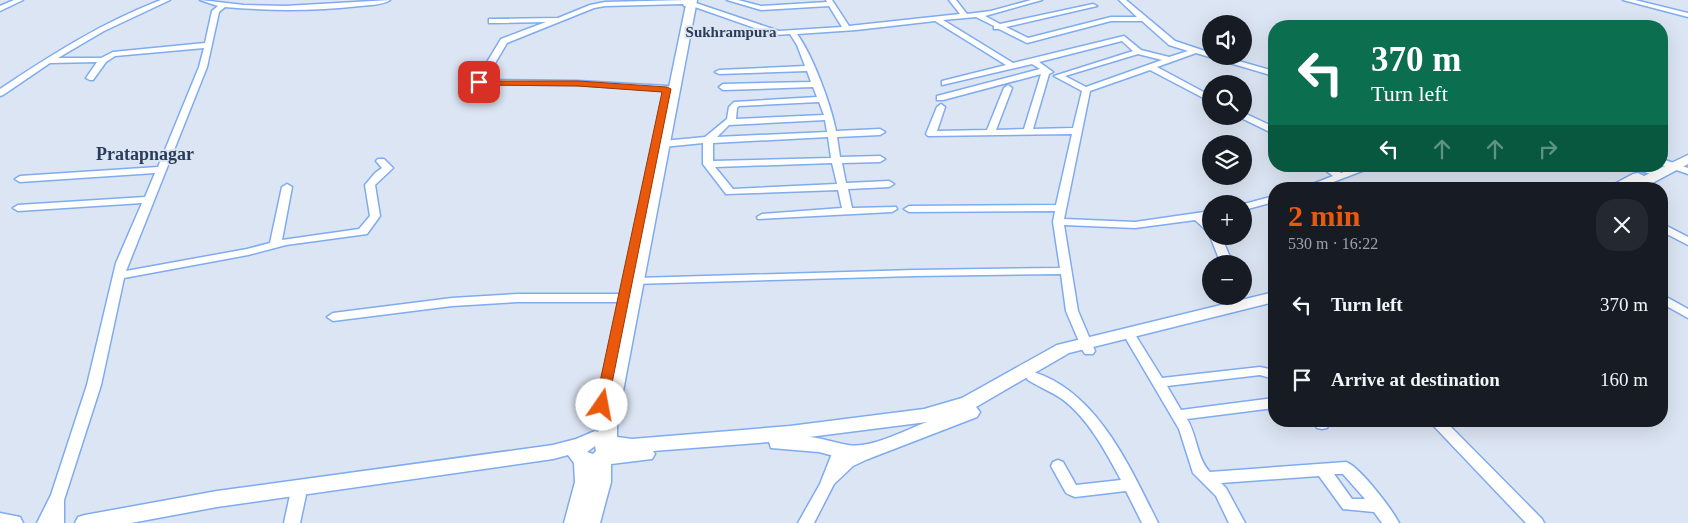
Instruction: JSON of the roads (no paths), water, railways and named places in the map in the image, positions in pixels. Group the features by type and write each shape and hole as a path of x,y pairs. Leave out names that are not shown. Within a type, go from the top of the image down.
{"main road":[{"path":"574,523 585,482 590,451 598,424 625,298 667,89 689,2"},
{"path":"590,451 608,423 637,282 689,2"},
{"path":"1668,164 1688,150"},
{"path":"1668,166 1688,159"},
{"path":"1629,182 1652,172"},
{"path":"1641,182 1656,172"},
{"path":"1252,299 1268,298"},
{"path":"85,523 217,499 553,452 785,442 820,445 853,453 868,452 881,448 928,421 972,406 1033,377 1088,347 1227,305"},
{"path":"972,406 1064,349 1132,340 1268,306"},
{"path":"130,523 215,507 549,460 590,451 928,421"},
{"path":"840,450 837,446 837,440 840,434 856,426"},
{"path":"590,451 601,482 590,523"},
{"path":"0,521 12,523"}],"street":[{"path":"0,9 20,0"},
{"path":"0,93 92,33 167,0"},
{"path":"203,0 223,5 294,10 349,6 387,0"},
{"path":"731,1 750,0"},
{"path":"952,0 965,16"},
{"path":"980,14 1027,0"},
{"path":"667,89 578,83 479,82 504,41 592,6 605,4 689,2 778,33 936,20 991,13 1039,0"},
{"path":"1122,0 1172,43 1202,53"},
{"path":"1626,0 1688,15"},
{"path":"731,1 760,8 829,2 846,28"},
{"path":"581,2 592,6"},
{"path":"44,523 59,495 94,385 122,263 185,116 203,67 216,11 223,5"},
{"path":"997,27 1093,6"},
{"path":"980,14 997,27 1027,41 1111,19 1144,19"},
{"path":"492,21 559,20"},
{"path":"936,20 1012,66"},
{"path":"792,32 801,45 829,117 830,134 848,211"},
{"path":"945,83 1124,38 1138,52"},
{"path":"1172,43 1174,59"},
{"path":"90,78 103,60 113,54 207,45"},
{"path":"1033,61 1046,70 1086,90 1195,51"},
{"path":"1058,76 1138,52 1174,59"},
{"path":"49,61 103,60"},
{"path":"1243,65 1268,72"},
{"path":"1150,67 1202,94"},
{"path":"718,72 810,68"},
{"path":"1046,70 940,103 931,134 1076,131"},
{"path":"1028,131 1046,70"},
{"path":"723,87 817,84"},
{"path":"991,132 1008,88"},
{"path":"1086,90 1058,222 1072,312 1088,347"},
{"path":"731,120 733,107 737,104 823,99"},
{"path":"829,117 731,120 708,140 708,164 730,192 888,184"},
{"path":"1252,120 1268,128"},
{"path":"663,144 708,140 880,132"},
{"path":"708,164 880,158"},
{"path":"119,276 248,252 275,245 362,232 375,216 370,186 378,175 388,168 382,161"},
{"path":"1668,169 1688,171"},
{"path":"20,179 161,170"},
{"path":"1334,172 1341,177"},
{"path":"1326,182 1354,172"},
{"path":"275,245 287,187"},
{"path":"18,208 148,200"},
{"path":"1252,205 1268,201"},
{"path":"909,209 1060,208"},
{"path":"762,217 892,209"},
{"path":"1058,222 1135,225 1202,215"},
{"path":"1198,216 1202,220"},
{"path":"1668,227 1688,232"},
{"path":"1668,229 1688,242"},
{"path":"637,282 915,273 1066,271"},
{"path":"1668,296 1688,308"},
{"path":"332,317 452,302 518,298 625,298"},
{"path":"1668,302 1688,314"},
{"path":"1132,340 1186,429 1198,468 1221,492 1237,523"},
{"path":"1158,383 1260,371 1268,372"},
{"path":"1033,377 1072,400 1088,418 1122,467 1150,523"},
{"path":"1177,415 1268,404"},
{"path":"1442,427 1536,523"},
{"path":"806,523 827,484 840,450"},
{"path":"827,484 848,462 868,452"},
{"path":"1058,466 1071,490 1131,485"},
{"path":"1207,478 1346,468 1352,472 1391,523"},
{"path":"1322,469 1348,505 1379,506"},
{"path":"56,523 59,495"},
{"path":"292,523 298,495"}],"district":[{"name":"Sukhrampura","path":"731,32"},
{"name":"Pratapnagar","path":"145,154"}]}
